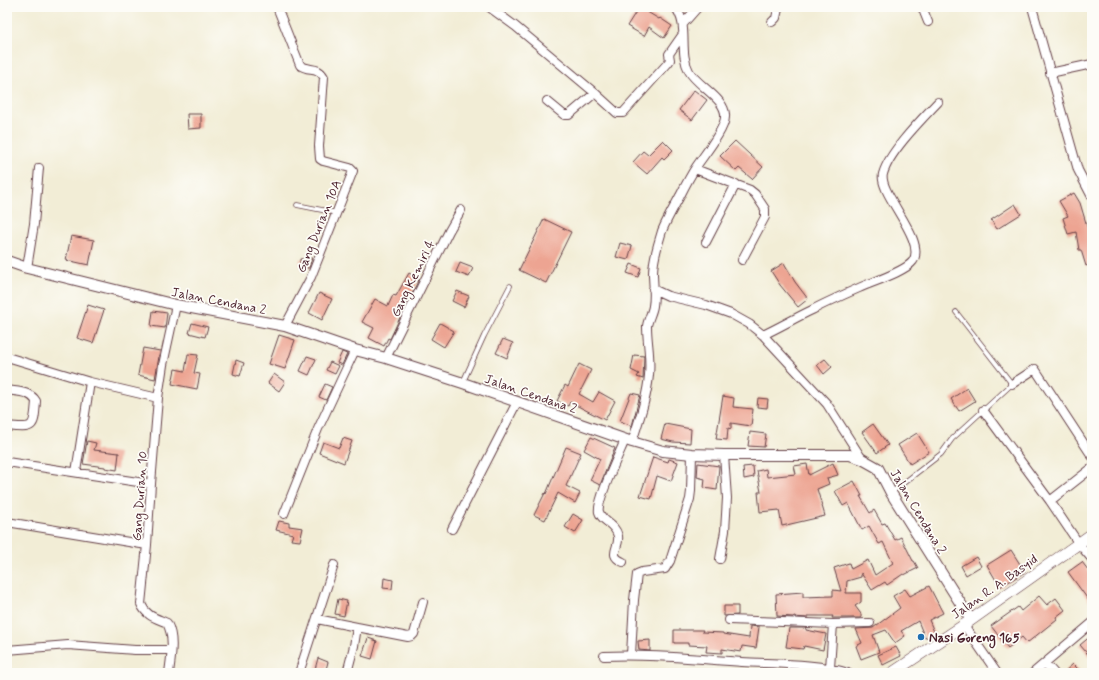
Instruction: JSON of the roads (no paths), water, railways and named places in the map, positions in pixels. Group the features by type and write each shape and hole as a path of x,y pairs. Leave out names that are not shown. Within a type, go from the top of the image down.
{"main road":[{"name":"Jalan R. A. Basyid","path":"892,673 967,623 1092,534"}],"street":[{"name":"Gang Durian 10A","path":"277,7 300,65 303,68 321,71 324,77 319,146 320,159 350,168 353,171 311,277 285,326"},
{"path":"489,7 515,26 617,113 623,113 668,63 670,60 669,54 683,34"},
{"path":"623,562 615,556 618,539 617,533 614,527 601,515 599,512 599,507 610,474 629,441 646,396 650,362 647,325 654,305 653,272 655,256 663,229 695,169 722,128 725,120 725,114 722,106 688,70 685,57 683,24 681,16 675,7"},
{"path":"683,24 698,7"},
{"path":"772,22 776,18 778,9 776,7"},
{"path":"922,7 928,22"},
{"path":"1032,7 1078,170 1092,196"},
{"path":"1050,73 1092,64"},
{"path":"547,101 564,115 569,115 595,93"},
{"path":"763,335 811,310 889,276 907,266 914,259 915,248 912,238 899,211 887,192 882,176 887,164 907,135 938,102"},
{"path":"27,268 34,224 39,168"},
{"path":"695,169 736,184 755,194 765,209 765,217 742,260"},
{"path":"706,242 736,184"},
{"name":"Gang Kemiri 4","path":"386,358 449,231 461,210"},
{"name":"Jalan Cendana 2","path":"7,261 27,268 176,305 285,326 355,350 463,382 629,441 663,451 724,455 850,456 862,459 878,468 967,623"},
{"path":"653,289 668,296 706,305 731,314 749,324 763,335 827,404 862,459"},
{"name":"Gang Durian 10","path":"169,673 171,631 167,623 144,612 141,604 147,546 158,398 162,365 176,305"},
{"path":"284,514 318,429 355,350"},
{"path":"7,357 90,382 158,398"},
{"path":"1012,384 1035,369 1092,456"},
{"path":"76,472 90,382"},
{"path":"7,390 27,393 36,401 34,422 31,426 26,428 7,426"},
{"path":"452,529 517,402"},
{"path":"983,410 1050,501 1079,544 1092,559"},
{"path":"630,655 637,574 665,568 670,561 690,500 692,454"},
{"path":"720,559 725,531 727,498 724,455"},
{"path":"7,462 151,484"},
{"path":"1050,501 1092,468"},
{"path":"7,522 147,546"},
{"path":"299,673 334,564"},
{"path":"317,618 408,637 414,634 423,602"},
{"path":"729,620 833,624 870,623"},
{"path":"967,623 997,673"},
{"path":"1032,673 1092,623"},
{"path":"830,668 833,624"},
{"path":"347,673 357,627"},
{"path":"7,650 68,645 135,650 171,650"},
{"path":"604,656 630,655 779,664 830,668 848,673"},
{"path":"1045,663 1054,673"}],"lane":[{"path":"297,205 337,213"},
{"path":"463,382 484,336 510,286"},
{"path":"891,493 941,454 952,439 1012,384 956,312"}],"place":[{"name":"Nasi Goreng 165","path":"921,637"}]}
